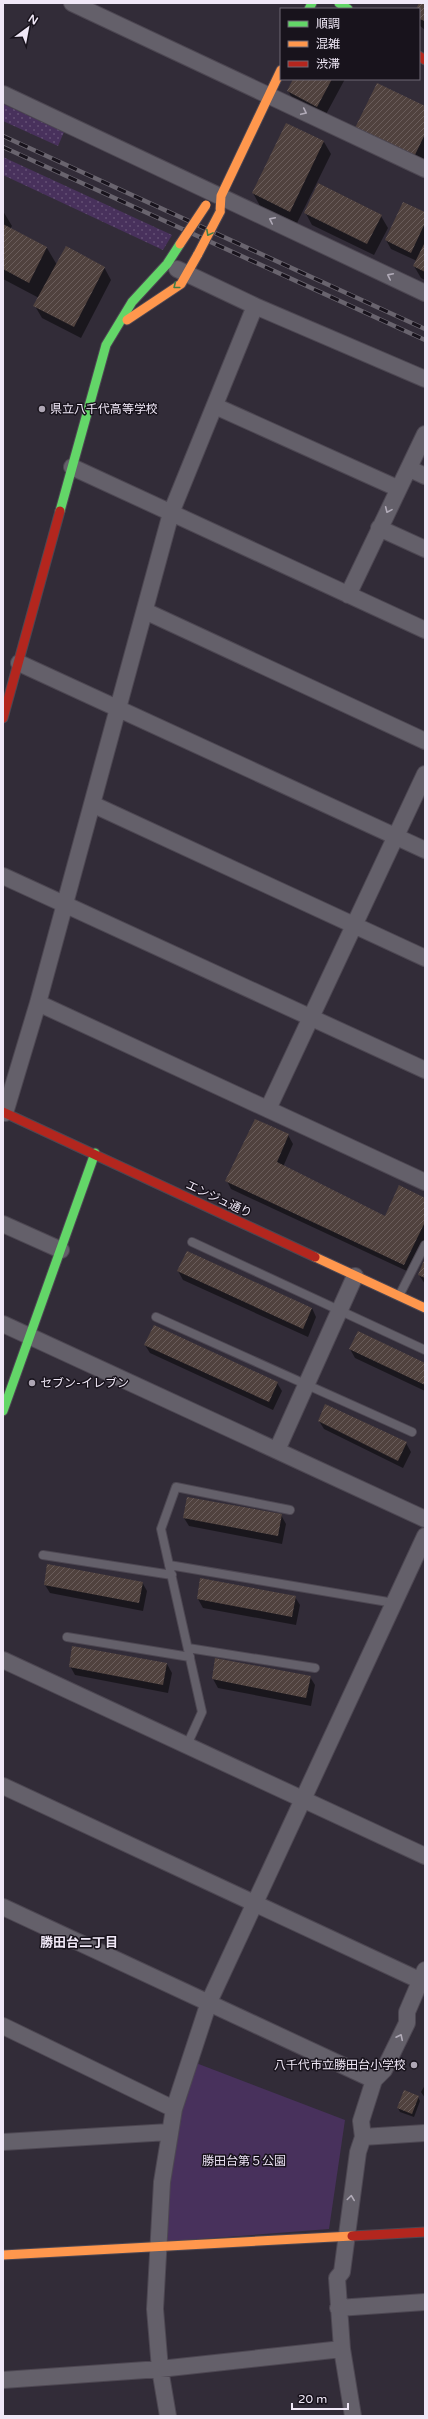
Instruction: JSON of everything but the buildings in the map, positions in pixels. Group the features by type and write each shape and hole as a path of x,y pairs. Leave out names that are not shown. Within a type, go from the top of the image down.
{"main road":[{"path":"118,326 181,284 198,254 280,72"},
{"path":"3,718 106,345 132,302 167,264 206,205 220,204"},
{"name":"エンジュ通り","path":"4,1112 95,1153 354,1276 425,1308"},
{"path":"3,1411 95,1153"},
{"path":"3,2255 425,2232"}],"street":[{"path":"72,3 425,169"},
{"path":"3,94 220,204 425,293"},
{"path":"167,264 255,306 425,379"},
{"path":"4,1112 38,1003 172,514 255,306"},
{"path":"215,406 397,488"},
{"path":"348,595 397,488 410,468 425,434"},
{"path":"72,467 425,630"},
{"path":"410,468 425,476"},
{"path":"380,528 425,549"},
{"path":"145,611 425,741"},
{"path":"19,663 425,850"},
{"path":"268,1109 425,774"},
{"path":"92,804 425,958"},
{"path":"3,876 425,1070"},
{"path":"38,1003 425,1182"},
{"path":"3,1224 61,1250"},
{"path":"277,1450 354,1276"},
{"path":"3,1324 425,1519"},
{"path":"168,2416 160,2368 154,2309 162,2182 168,2132 174,2109 209,2002 301,1799 425,1536"},
{"path":"3,1660 425,1856"},
{"path":"3,1786 255,1903 422,1975 407,2012 407,2023 384,2070 374,2080 361,2121 363,2138 358,2152 345,2236 342,2272 337,2278 342,2349 353,2416"},
{"path":"3,1907 374,2080"},
{"path":"4,2027 174,2109"},
{"path":"3,2142 168,2132"},
{"path":"363,2138 425,2133"},
{"path":"338,2308 425,2302"},
{"path":"3,2380 160,2368 342,2349"}],"lane":[{"path":"192,1242 425,1350"},
{"path":"399,1296 425,1245"},
{"path":"156,1317 412,1432"},
{"path":"187,1745 202,1712 161,1529 176,1487 290,1510"},
{"path":"43,1555 172,1575"},
{"path":"169,1565 394,1603"},
{"path":"67,1637 190,1657"},
{"path":"188,1648 315,1668"}],"green space":[{"path":"3,104 64,132 58,146 3,121"},
{"path":"3,157 172,235 163,250 3,175"},
{"name":"勝田台第５公園","path":"196,2063 345,2120 329,2229 161,2242 173,2132"}],"railway":[{"path":"3,136 425,329"},
{"path":"3,147 425,340"}],"traffic: fast":[{"path":"310,8 312,3"},
{"path":"339,3 346,8"},
{"path":"60,511 106,345 132,302 167,264 180,244"},
{"path":"3,1411 95,1153"}],"traffic: slow":[{"path":"220,212 221,196 280,72"},
{"path":"180,244 206,205"},
{"path":"198,254 220,212"},
{"path":"127,320 181,284 198,254"},
{"path":"315,1257 425,1308"},
{"path":"3,2255 352,2236"}],"traffic: jam":[{"path":"420,57 425,60"},
{"path":"3,718 60,511"},
{"path":"3,1112 315,1257"},
{"path":"352,2236 425,2232"}],"place":[{"name":"県立八千代高等学校","path":"42,409"},
{"name":"セブン-イレブン","path":"32,1383"},
{"name":"八千代市立勝田台小学校","path":"414,2065"}],"district":[{"name":"勝田台二丁目","path":"79,1942"}]}
